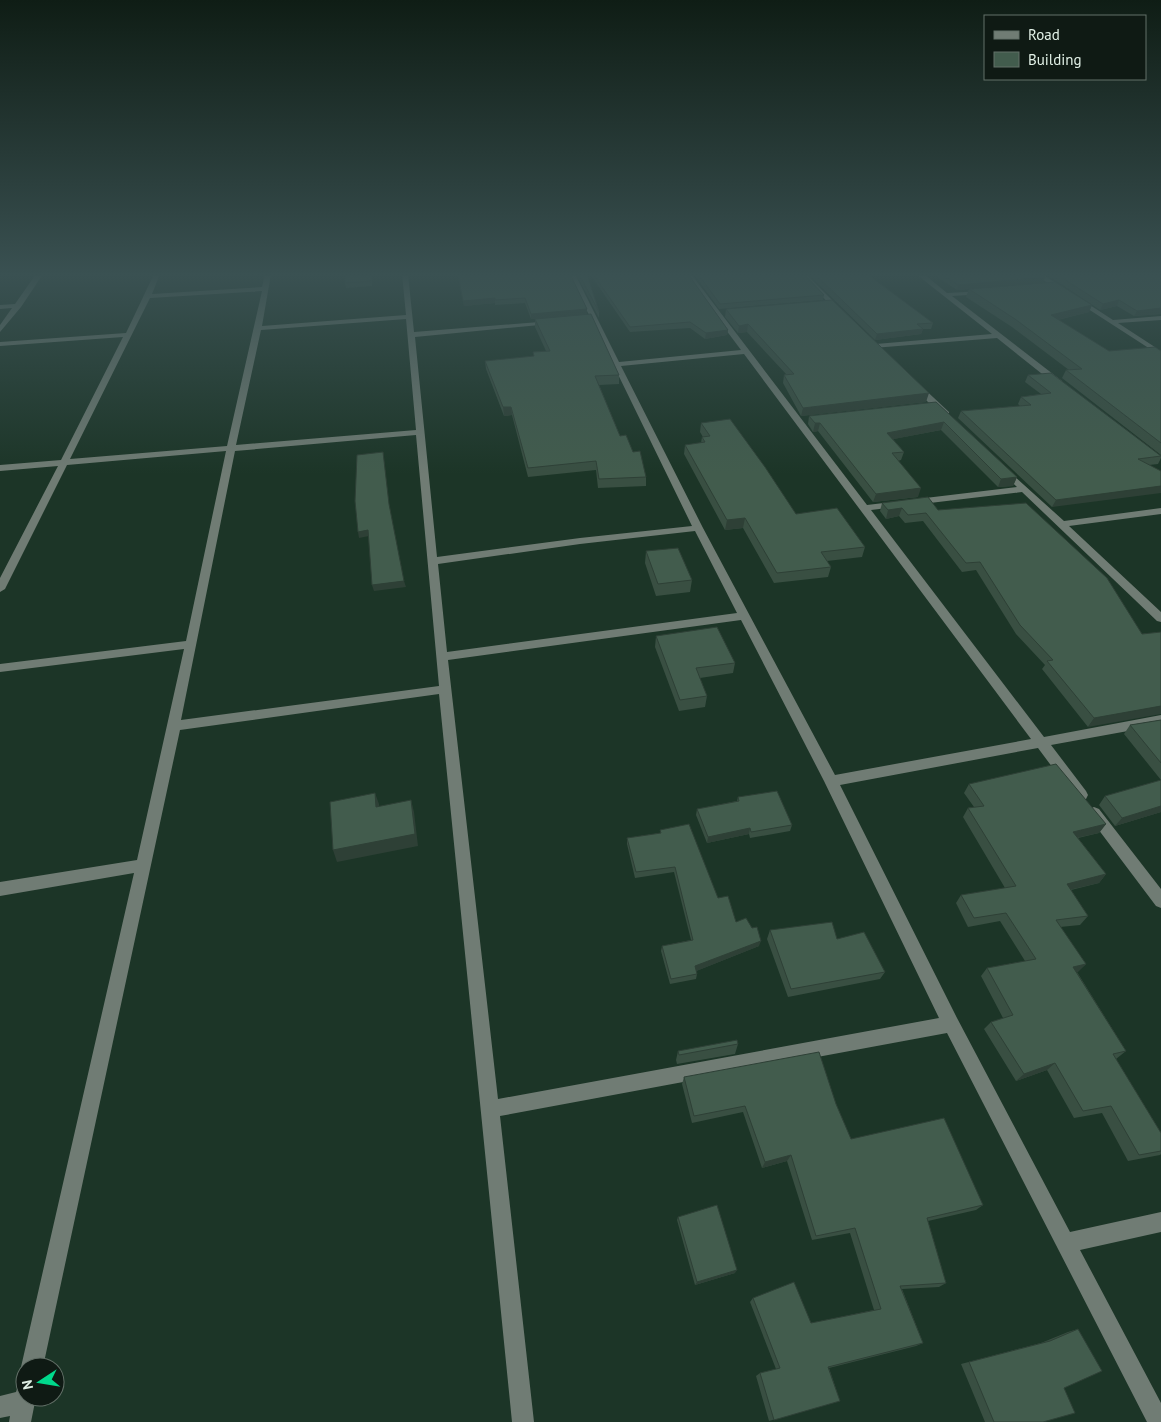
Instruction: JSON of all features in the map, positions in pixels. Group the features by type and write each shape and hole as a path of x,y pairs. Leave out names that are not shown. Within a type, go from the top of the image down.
{"street":[{"path":"0,344 52,340"},
{"path":"0,589 125,340"},
{"path":"34,1357 174,726 189,644 255,340"},
{"path":"411,340 444,657 445,689 523,1422"},
{"path":"603,340 618,364 698,528 832,781 951,1024 1159,1422"},
{"path":"738,340 745,352 802,421 865,508 1161,901"},
{"path":"876,346 944,340"},
{"path":"1002,340 1067,389"},
{"path":"1140,340 1161,354"},
{"path":"618,364 745,352"},
{"path":"909,379 956,424"},
{"path":"926,406 936,404"},
{"path":"0,468 421,432"},
{"path":"996,463 1161,618"},
{"path":"865,508 1024,489"},
{"path":"1062,524 1161,511"},
{"path":"434,561 580,541 698,528"},
{"path":"444,657 745,616"},
{"path":"0,668 189,644"},
{"path":"174,726 445,689"},
{"path":"832,781 1161,720"},
{"path":"0,889 143,865"},
{"path":"490,1109 951,1024"},
{"path":"1064,1243 1161,1222"},
{"path":"0,1408 23,1407"}],"building":[{"path":"545,340 603,340 619,375 595,376 620,436 626,435 633,452 640,451 646,477 599,479 596,461 528,468 511,407 503,407 485,361 534,356 533,352 550,351"},
{"path":"763,340 874,340 929,393 803,408 784,375 794,374"},
{"path":"1044,340 1092,340 1109,351 1155,347 1161,351 1161,443 1066,370 1082,369"},
{"path":"1051,373 1161,456 1138,459 1161,471 1161,486 1056,500 961,411 1031,405 1021,397 1051,393 1028,375"},
{"path":"936,402 1017,477 1001,479 944,422 887,433 904,452 892,453 921,488 876,494 820,423 815,423 809,416"},
{"path":"730,419 796,514 837,508 865,547 821,552 831,567 777,573 745,518 727,520 685,445 705,442 702,437 710,436 701,423"},
{"path":"383,452 389,504 404,581 372,585 368,530 358,532 355,501 357,455"},
{"path":"928,497 938,510 1026,503 1107,578 1142,634 1161,632 1161,706 1094,718 1047,661 1053,660 1020,625 980,562 966,563 926,513 908,515 902,508 888,510 882,503"},
{"path":"678,548 692,580 658,584 646,551"},
{"path":"717,627 735,663 696,668 707,696 680,700 656,636"},
{"path":"1161,720 1161,763 1130,725"},
{"path":"1056,764 1106,824 1073,832 1106,874 1067,884 1088,916 1056,920 1086,964 1073,967 1126,1051 1113,1054 1161,1133 1161,1151 1139,1155 1111,1106 1083,1111 1055,1063 1024,1074 991,1022 1013,1015 987,968 1036,959 1006,913 974,918 961,895 1016,886 968,808 984,806 969,784"},
{"path":"1161,780 1161,806 1122,818 1105,796"},
{"path":"777,791 792,825 751,832 750,828 708,837 697,809 739,801 738,797"},
{"path":"375,793 376,807 411,800 415,834 333,850 330,802"},
{"path":"689,824 718,898 728,896 736,922 746,918 752,928 757,927 761,941 695,966 697,974 671,979 662,946 693,940 675,867 636,872 627,838 661,833 660,830"},
{"path":"832,922 837,939 864,932 885,972 791,989 770,930"},
{"path":"737,1040 738,1044 679,1055 678,1051"},
{"path":"819,1052 836,1104 851,1139 944,1118 983,1205 927,1218 946,1283 900,1286 923,1343 828,1367 840,1401 774,1420 760,1373 780,1368 753,1298 794,1282 811,1323 881,1309 855,1228 816,1236 791,1155 765,1162 745,1106 694,1116 684,1077"},
{"path":"717,1205 737,1270 697,1282 678,1217"},
{"path":"1078,1329 1102,1371 1064,1388 1075,1413 1043,1422 994,1422 969,1362 1050,1341"}]}
